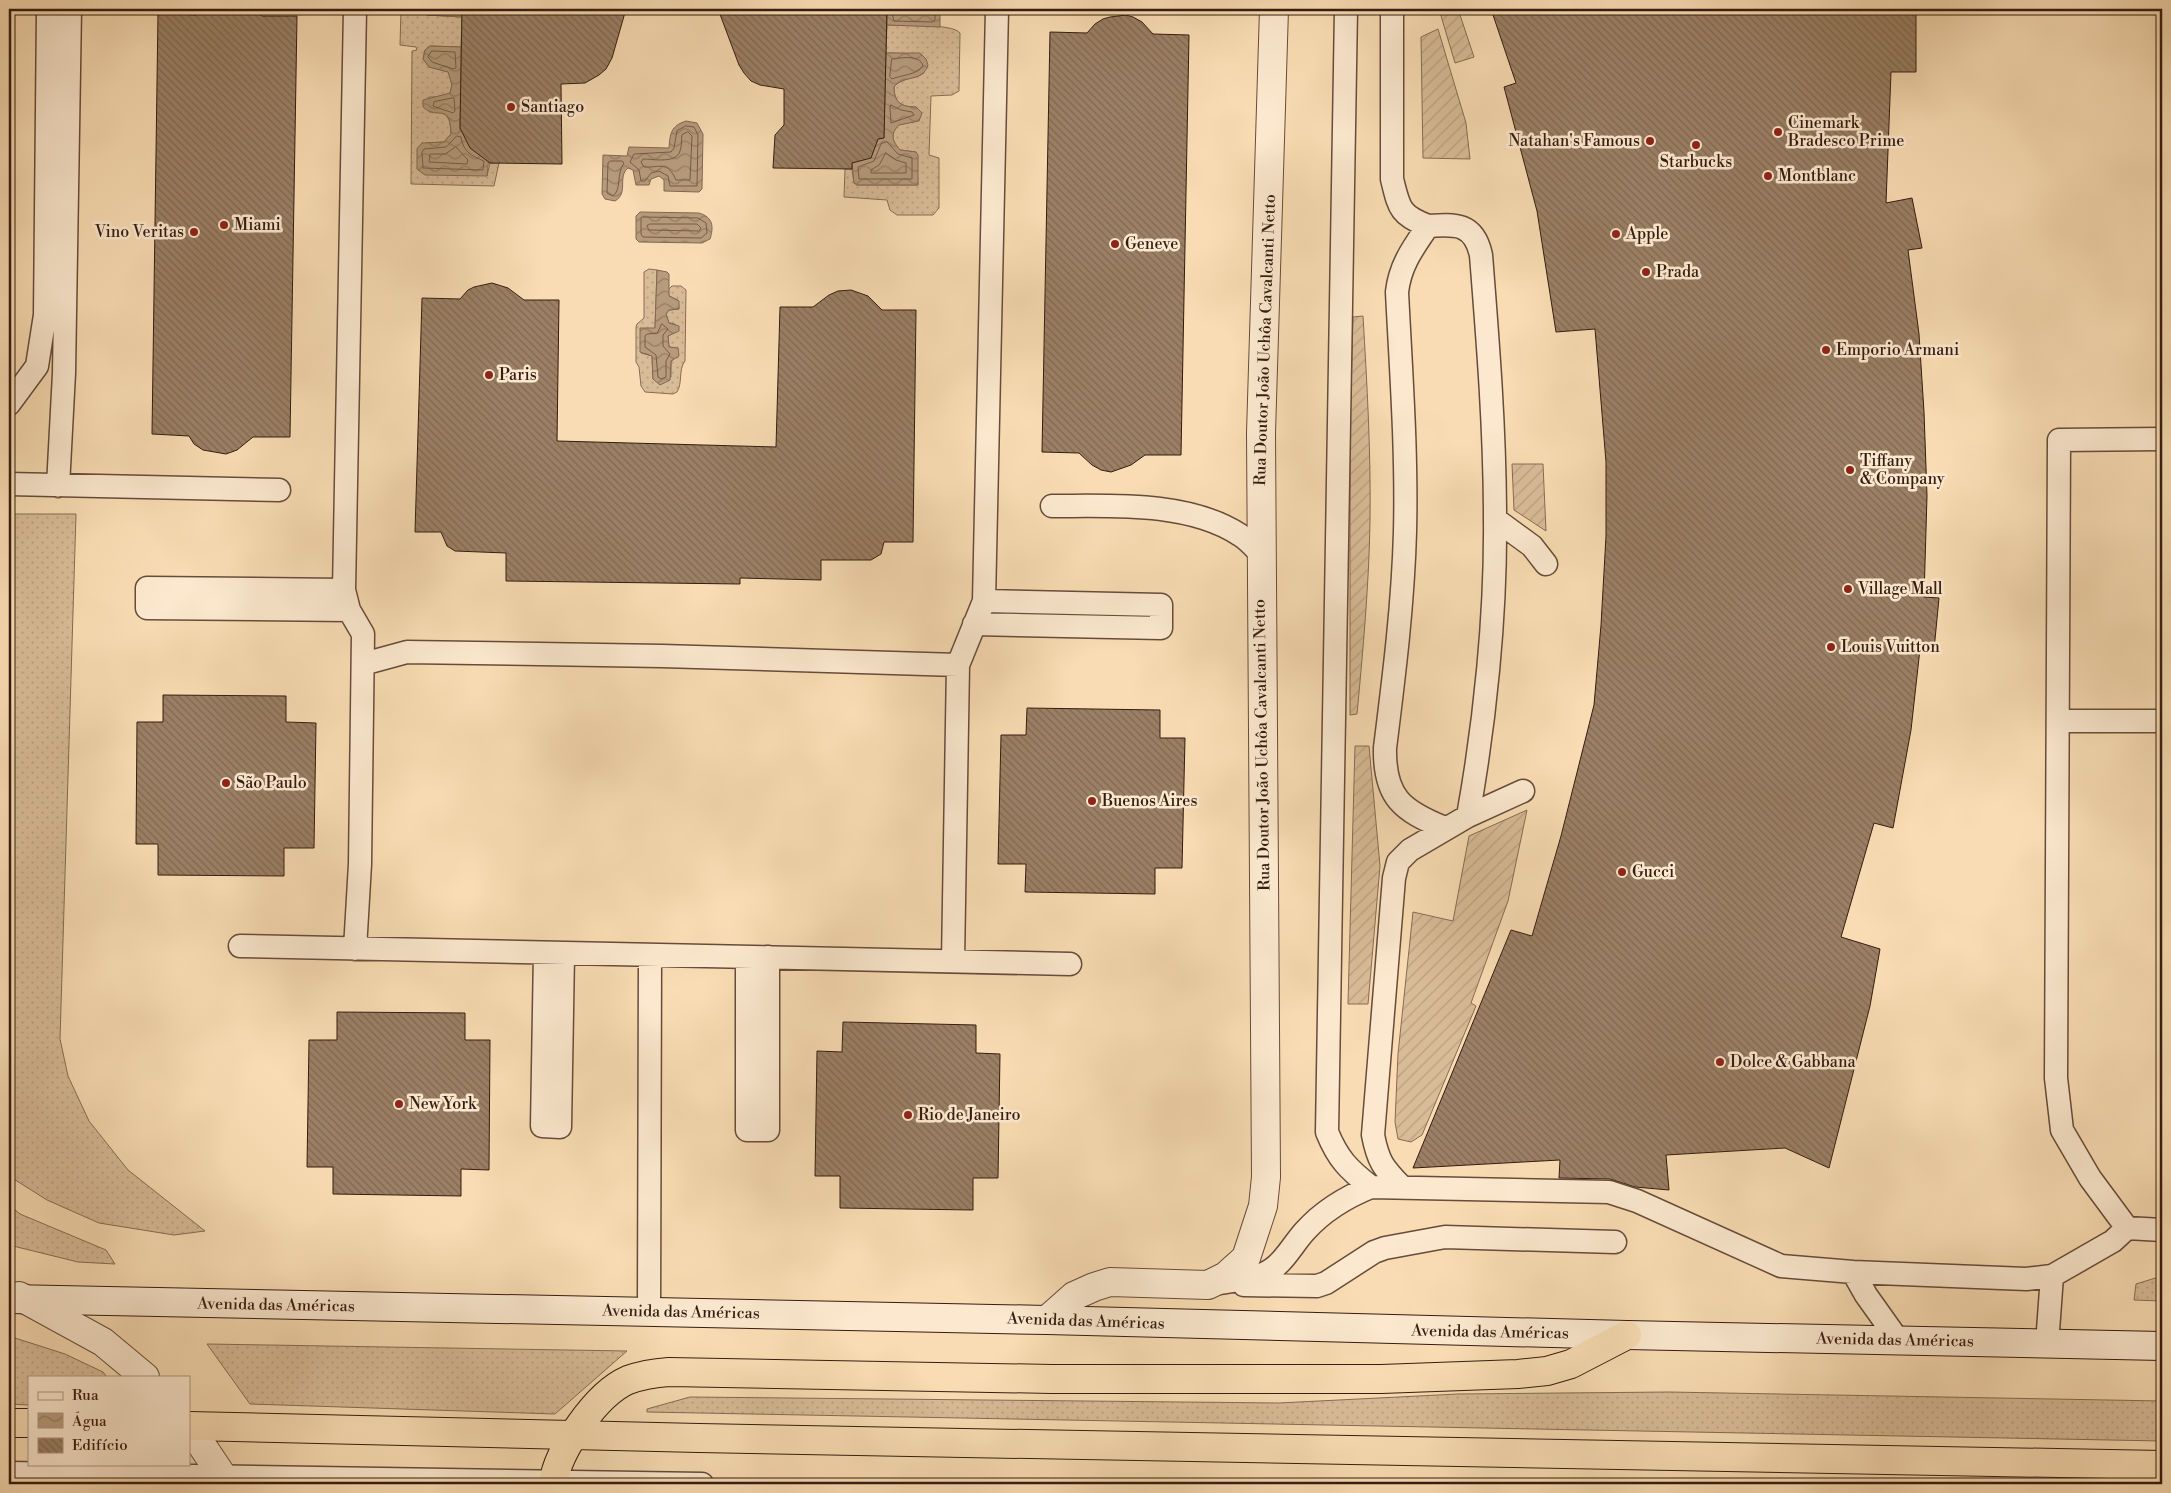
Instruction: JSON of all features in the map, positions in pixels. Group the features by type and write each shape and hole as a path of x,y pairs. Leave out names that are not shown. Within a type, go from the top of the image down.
{"highway":[{"path":"553,1483 560,1461 575,1434 607,1394 626,1381 645,1374 670,1372 1052,1379 1381,1379 1518,1374 1547,1371 1571,1364 1627,1335"},
{"path":"9,1422 28,1423"},
{"path":"190,1426 709,1438 2162,1465"}],"main road":[{"name":"Rua Doutor João Uchôa Cavalcanti Netto","path":"1208,1285 1226,1276 1246,1258 1263,1206 1266,1177 1260,553 1270,14"},
{"path":"1047,1320 1074,1296 1110,1282 1208,1285"},
{"path":"14,1296 103,1342 144,1376"},
{"name":"Avenida das Américas","path":"14,1296 2162,1346"},
{"path":"190,1428 224,1481"}],"lane":[{"path":"9,404 37,366 45,315 48,9"},
{"path":"58,486 64,373 70,9"},
{"path":"355,9 346,600 363,634 360,864 355,949"},
{"path":"953,961 958,665 984,601 997,9"},
{"path":"1346,9 1327,1132 1336,1153 1344,1164 1371,1187"},
{"path":"1392,9 1392,179 1398,206 1410,220 1428,226 1452,224 1462,226 1478,240 1488,340 1495,519 1492,611 1476,770 1468,816"},
{"path":"1428,226 1398,276 1405,531 1401,612 1385,770 1392,792 1405,807 1421,819 1445,828"},
{"path":"2127,1228 2090,1178 2062,1130 2056,1078 2059,440 2162,439"},
{"path":"9,484 279,490"},
{"path":"1052,506 1134,506 1169,510 1210,520 1240,535 1260,553"},
{"path":"1495,519 1532,546 1546,564"},
{"path":"147,588 346,600 147,608 147,588"},
{"path":"974,624 1161,628 1161,605 984,601"},
{"path":"363,664 407,652 652,656 958,665"},
{"path":"2058,721 2162,721"},
{"path":"1402,1187 1387,1172 1377,1156 1373,1135 1394,878 1398,862 1410,850 1445,828 1522,791"},
{"path":"240,946 1070,964"},
{"path":"554,953 560,1127 542,1126 554,953"},
{"path":"649,1312 650,956"},
{"path":"757,957 768,1130 747,1130 757,957"},
{"path":"1208,1285 1251,1278 1270,1271 1276,1267 1305,1231 1328,1210 1347,1197 1371,1187 1609,1192 1637,1201 1780,1266 1853,1272 2026,1279 2052,1276 2113,1241 2127,1228 2162,1230"},
{"path":"1208,1285 1317,1286 1326,1283 1374,1252 1445,1237 1615,1242"},
{"path":"1853,1272 1866,1295 1898,1340"},
{"path":"2046,1344 2052,1276"},
{"path":"9,1473 224,1481 702,1484"}],"shaded area":[{"path":"401,9 421,9 427,15 462,17 461,47 430,46 425,50 423,59 429,67 449,72 452,85 450,93 441,97 429,97 429,112 447,116 451,134 444,142 426,143 487,176 490,163 499,163 494,186 411,184 412,51 417,50 416,47 400,45"},
{"path":"1439,9 1458,9 1474,57 1455,63"},
{"path":"887,25 937,26 960,33 959,91 952,95 931,96 929,155 939,158 939,208 933,215 897,215 890,210 887,200 844,197 845,169 852,169 854,183 857,185 918,185 916,152 900,150 893,138 894,131 898,125 916,121 916,107 900,103 895,97 894,87 901,81 924,73 920,54 886,53"},
{"path":"1438,29 1466,123 1470,159 1423,158 1421,37"},
{"path":"649,269 657,270 655,328 641,353 652,356 653,379 671,377 671,362 677,348 669,347 668,336 671,334 675,324 669,323 666,314 669,310 679,309 678,300 669,296 668,290 672,286 681,286 686,290 685,361 679,388 673,394 645,392 641,386 639,367 636,362 636,327 644,318 644,272"},
{"path":"1363,316 1369,444 1369,545 1357,714 1350,715 1350,427 1353,317"},
{"path":"1512,464 1543,464 1546,531 1514,510"},
{"path":"9,514 76,514 60,1039 68,1076 89,1121 128,1170 205,1231 174,1235 99,1223 47,1200 9,1176"},
{"path":"1355,746 1369,746 1380,866 1368,1004 1348,1004"},
{"path":"1527,810 1508,901 1471,1003 1476,1006 1422,1135 1411,1142 1398,1139 1395,1122 1398,1054 1413,912 1453,921 1469,836"},
{"path":"9,1205 20,1214 106,1250 115,1264 78,1262 9,1245"},
{"path":"2162,1276 2162,1301 2134,1300 2136,1284"},
{"path":"9,1338 15,1338 65,1354 103,1372 106,1376 28,1376 28,1405 9,1404"},
{"path":"207,1344 627,1351 555,1414 250,1404"},
{"path":"1669,1392 2162,1401 2162,1441 647,1412 647,1409 690,1397 1279,1403 1458,1394"}],"water":[{"path":"421,9 462,9 462,17 427,15"},
{"path":"866,9 940,9 940,27 887,25 887,12 866,11"},
{"path":"430,46 461,47 460,131 466,131 469,145 475,151 489,156 487,176 425,175 417,169 417,149 422,143 444,142 451,134 450,124 446,115 428,111 423,107 423,100 450,93 452,85 448,72 429,67 423,59 425,50"},
{"path":"886,53 920,53 926,59 928,65 922,74 902,81 894,87 895,97 900,103 916,107 922,113 919,121 899,125 893,134 895,144 900,150 916,152 918,155 918,185 857,185 854,183 852,163 871,157 878,139 884,138"},
{"path":"686,121 697,123 703,134 702,189 699,192 664,191 664,180 659,176 651,179 649,185 636,185 633,170 628,168 623,176 619,198 615,201 605,199 602,194 603,155 627,156 629,147 669,148 672,131 677,125"},
{"path":"640,212 699,213 710,220 712,230 710,239 702,243 639,242 636,239 636,216"},
{"path":"657,270 669,274 669,296 679,301 679,309 669,310 666,314 669,323 679,326 679,331 668,336 669,347 678,348 679,356 671,361 670,380 660,385 653,379 652,356 640,352 640,328 655,328"}],"building":[{"name":"Miami","path":"202,9 254,9 262,16 297,16 290,437 253,437 237,450 226,454 203,450 194,444 189,436 152,434 158,13 196,15"},
{"path":"462,9 626,9 612,58 606,69 585,83 561,84 562,164 490,163 470,148 460,128"},
{"path":"718,9 887,9 884,138 878,139 871,158 852,163 852,169 773,168 775,135 784,125 784,89 760,85 751,81 744,73 739,65"},
{"name":"Village Mall","path":"1491,9 1916,9 1916,72 1891,72 1886,203 1912,198 1922,248 1908,250 1919,334 1924,412 1927,496 1924,597 1939,598 1934,650 1920,649 1911,730 1893,828 1874,823 1841,937 1880,949 1870,1006 1829,1168 1785,1148 1666,1155 1669,1190 1635,1187 1610,1179 1559,1178 1560,1160 1413,1168 1511,930 1532,936 1561,836 1594,705 1601,625 1606,536 1606,462 1595,329 1556,332 1537,211 1504,87 1516,83"},
{"name":"Geneve","path":"1126,15 1142,22 1153,34 1189,35 1181,455 1145,455 1131,465 1111,472 1101,470 1092,465 1079,453 1042,452 1050,32 1087,33 1095,24 1103,19"},
{"name":"Paris","path":"492,283 508,288 524,300 559,300 557,441 776,447 780,307 813,307 829,295 838,291 851,290 868,296 882,310 916,310 913,542 884,542 881,554 871,560 821,560 821,580 740,578 740,584 506,581 506,553 455,551 447,546 441,532 415,532 422,298 460,299 468,290 474,287"},
{"name":"São Paulo","path":"163,695 286,696 286,722 316,723 314,848 284,848 284,876 158,875 158,844 136,844 137,722 163,722"},
{"name":"Buenos Aires","path":"1027,708 1160,710 1160,738 1185,738 1182,868 1155,868 1155,894 1025,892 1026,864 998,864 1001,735 1026,735"},
{"name":"New York","path":"337,1012 465,1013 465,1040 490,1040 489,1170 461,1169 461,1196 333,1194 333,1167 307,1167 309,1040 337,1040"},
{"name":"Rio de Janeiro","path":"843,1022 976,1025 976,1053 1000,1054 998,1178 973,1178 973,1210 840,1208 840,1176 815,1176 817,1051 842,1052"}],"place":[{"name":"Santiago","path":"511,107"},
{"name":"Cinemark Bradesco Prime","path":"1778,132"},
{"name":"Natahan's Famous","path":"1650,141"},
{"name":"Starbucks","path":"1696,145"},
{"name":"Montblanc","path":"1768,176"},
{"name":"Miami","path":"224,225"},
{"name":"Vino Veritas","path":"194,232"},
{"name":"Apple","path":"1616,234"},
{"name":"Geneve","path":"1115,244"},
{"name":"Prada","path":"1646,272"},
{"name":"Emporio Armani","path":"1826,350"},
{"name":"Paris","path":"489,375"},
{"name":"Tiffany & Company","path":"1850,470"},
{"name":"Village Mall","path":"1848,589"},
{"name":"Louis Vuitton","path":"1831,647"},
{"name":"São Paulo","path":"226,783"},
{"name":"Buenos Aires","path":"1092,801"},
{"name":"Gucci","path":"1622,872"},
{"name":"Dolce & Gabbana","path":"1720,1062"},
{"name":"New York","path":"399,1104"},
{"name":"Rio de Janeiro","path":"908,1115"}]}
